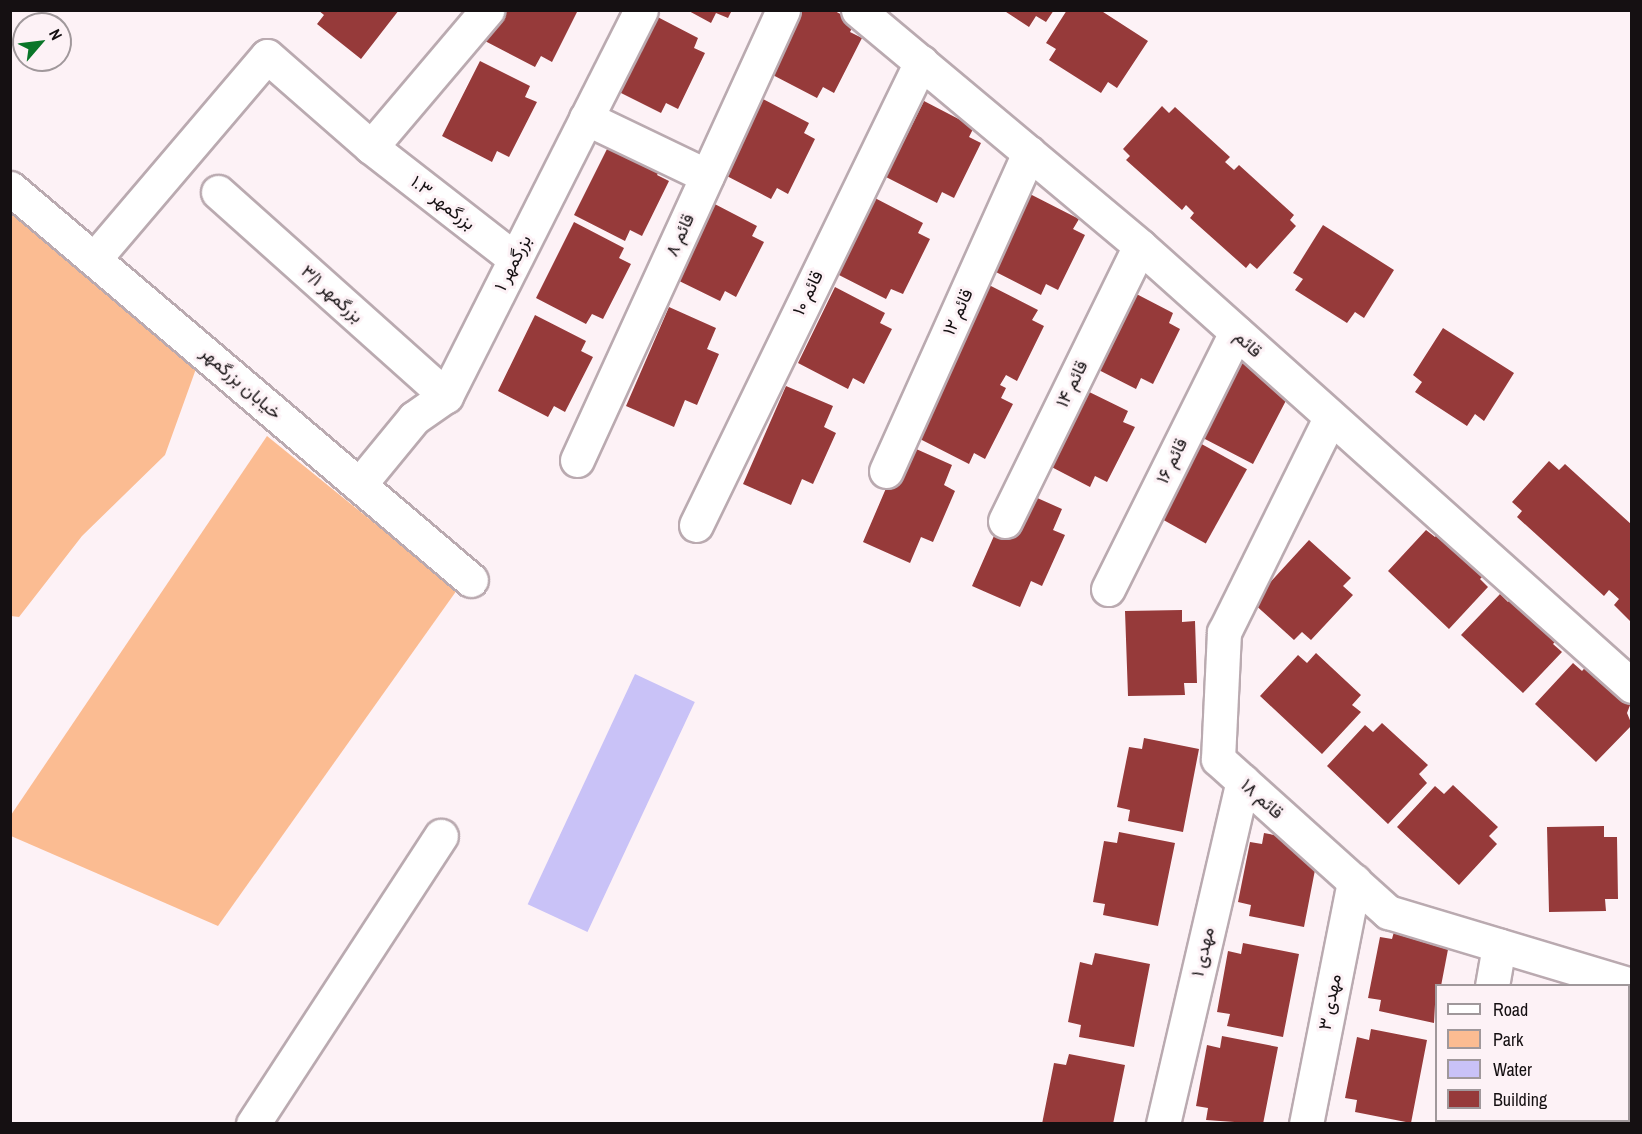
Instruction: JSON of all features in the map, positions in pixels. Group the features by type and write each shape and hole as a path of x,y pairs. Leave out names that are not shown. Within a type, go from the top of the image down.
{"street":[{"path":"371,147 487,10"},
{"name":"قائم ۸","path":"577,460 783,10"},
{"name":"قائم","path":"858,10 1140,246 1329,420 1632,686"},
{"name":"بزرگمهر ۱","path":"359,485 414,418 446,396 586,118 633,13"},
{"name":"بزرگمهر ۱.۳","path":"95,258 267,56 371,147 515,259"},
{"name":"قائم ۱۰","path":"696,525 921,62"},
{"path":"586,118 707,176"},
{"name":"قائم ۱۲","path":"886,471 1029,153"},
{"name":"خیابان بزرگمهر","path":"10,188 471,580"},
{"name":"بزرگمهر ۳/۱","path":"218,192 446,396"},
{"name":"قائم ۱۴","path":"1005,521 1140,246"},
{"name":"قائم ۱۶","path":"1108,590 1236,332"},
{"name":"قائم ۱۸","path":"1329,420 1224,632 1218,759 1388,912 1629,984"},
{"name":"مهدی ۱","path":"1162,1124 1243,782"},
{"path":"253,1124 441,836"},
{"name":"مهدی ۳","path":"1306,1124 1354,881"},
{"path":"1491,984 1499,946"}],"green space":[{"path":"11,206 197,366 165,455 82,536 19,617 11,616"},
{"path":"267,436 457,590 218,926 11,836 11,815"}],"water":[{"path":"635,674 695,702 587,932 528,904"}],"building":[{"path":"318,10 399,10 361,59 317,24 324,15"},
{"path":"500,10 578,10 552,62 541,56 535,67 485,41"},
{"path":"687,10 732,10 728,18 716,13 711,23"},
{"path":"798,10 833,10 855,22 850,32 862,38 834,93 823,87 817,98 767,72"},
{"path":"1003,10 1054,10 1046,22 1036,16 1029,27"},
{"path":"1067,10 1100,10 1148,41 1117,88 1108,82 1101,93 1049,60 1056,49 1046,43"},
{"path":"648,12 698,38 694,48 705,53 678,109 666,103 661,113 611,88"},
{"path":"480,61 530,86 525,97 537,102 509,157 497,151 492,162 442,136"},
{"path":"759,97 809,123 804,133 815,139 788,194 777,188 771,199 721,173"},
{"path":"924,101 974,127 969,137 981,143 954,198 942,192 937,203 886,177"},
{"path":"1162,106 1169,113 1175,107 1230,157 1225,162 1234,170 1239,165 1294,215 1290,220 1296,226 1257,269 1250,263 1246,268 1190,218 1194,213 1186,205 1182,210 1126,160 1130,156 1123,149"},
{"path":"612,139 663,165 657,175 669,181 642,236 630,230 625,241 574,215"},
{"path":"1028,193 1079,219 1073,229 1085,235 1058,290 1046,284 1041,295 990,269"},
{"path":"873,197 923,223 918,233 930,239 903,294 891,289 886,299 835,273"},
{"path":"707,200 757,226 752,236 764,242 736,297 725,291 720,301 669,276"},
{"path":"574,222 624,248 619,258 631,264 603,319 592,314 586,324 536,298"},
{"path":"1323,225 1394,270 1364,318 1355,312 1347,323 1295,290 1303,279 1293,273"},
{"path":"987,284 1038,310 1032,320 1044,326 1017,381 1006,375 1000,385 1006,388 1001,398 1013,404 985,459 974,453 969,464 918,438"},
{"path":"835,287 885,313 880,323 892,329 864,384 853,378 848,389 798,363"},
{"path":"1123,287 1173,313 1169,323 1180,329 1153,384 1141,378 1136,389 1085,363"},
{"path":"669,307 716,328 707,349 719,354 697,405 685,400 674,427 626,406"},
{"path":"535,315 586,341 581,351 593,357 565,412 554,406 548,417 498,391"},
{"path":"1443,328 1514,373 1484,421 1475,414 1467,426 1415,392 1422,382 1413,375"},
{"path":"1242,363 1292,389 1253,464 1203,438 1208,428 1196,421 1225,367 1236,373"},
{"path":"786,386 833,406 824,427 836,433 813,484 802,479 791,505 743,484"},
{"path":"1077,386 1128,411 1123,422 1135,427 1107,482 1095,476 1090,487 1040,461"},
{"path":"1198,442 1247,469 1206,543 1157,516"},
{"path":"905,444 952,465 944,485 955,491 933,542 921,537 910,563 863,542"},
{"path":"1549,461 1559,470 1565,464 1632,525 1632,623 1614,605 1619,599 1609,590 1604,596 1517,517 1522,511 1512,502"},
{"path":"1015,488 1062,509 1053,530 1065,535 1042,586 1031,581 1020,607 972,586"},
{"path":"1443,528 1489,570 1480,579 1488,587 1449,629 1388,571 1426,530 1435,537"},
{"path":"1309,540 1351,578 1343,586 1353,595 1311,640 1302,632 1294,640 1252,602"},
{"path":"1517,592 1562,634 1553,644 1562,652 1523,693 1461,635 1500,594 1508,602"},
{"path":"1182,610 1182,622 1195,621 1197,683 1184,683 1185,695 1128,696 1125,611"},
{"path":"1316,653 1361,695 1352,705 1361,712 1322,754 1260,696 1298,655 1307,663"},
{"path":"1591,661 1632,700 1627,713 1632,725 1596,762 1535,704 1573,663 1582,671"},
{"path":"1382,723 1428,765 1419,774 1427,783 1388,824 1327,766 1365,725 1373,732"},
{"path":"1144,738 1199,749 1183,832 1128,821 1130,810 1117,807 1129,747 1142,749"},
{"path":"1453,785 1498,827 1489,836 1497,844 1459,885 1397,827 1435,786 1444,794"},
{"path":"1604,826 1604,837 1617,837 1618,899 1605,899 1606,911 1549,912 1547,827"},
{"path":"1119,832 1175,843 1158,926 1103,915 1105,904 1093,902 1104,841 1117,843"},
{"path":"1264,833 1320,844 1304,927 1249,916 1251,905 1238,902 1250,842 1262,844"},
{"path":"1395,928 1450,939 1441,984 1435,984 1434,1023 1379,1011 1381,1000 1368,998 1380,937 1392,939"},
{"path":"1243,943 1299,954 1283,1037 1227,1026 1230,1014 1217,1012 1228,951 1241,954"},
{"path":"1095,953 1150,964 1134,1047 1079,1037 1081,1025 1068,1022 1080,962 1092,965"},
{"path":"1371,1029 1427,1040 1411,1123 1355,1112 1357,1100 1345,1098 1357,1037 1369,1040"},
{"path":"1222,1036 1278,1047 1263,1124 1206,1120 1208,1108 1196,1106 1207,1045 1220,1048"},
{"path":"1069,1054 1125,1065 1113,1124 1042,1124 1054,1063 1066,1065"},
{"path":"1490,1122 1524,1122 1489,1124"}]}
